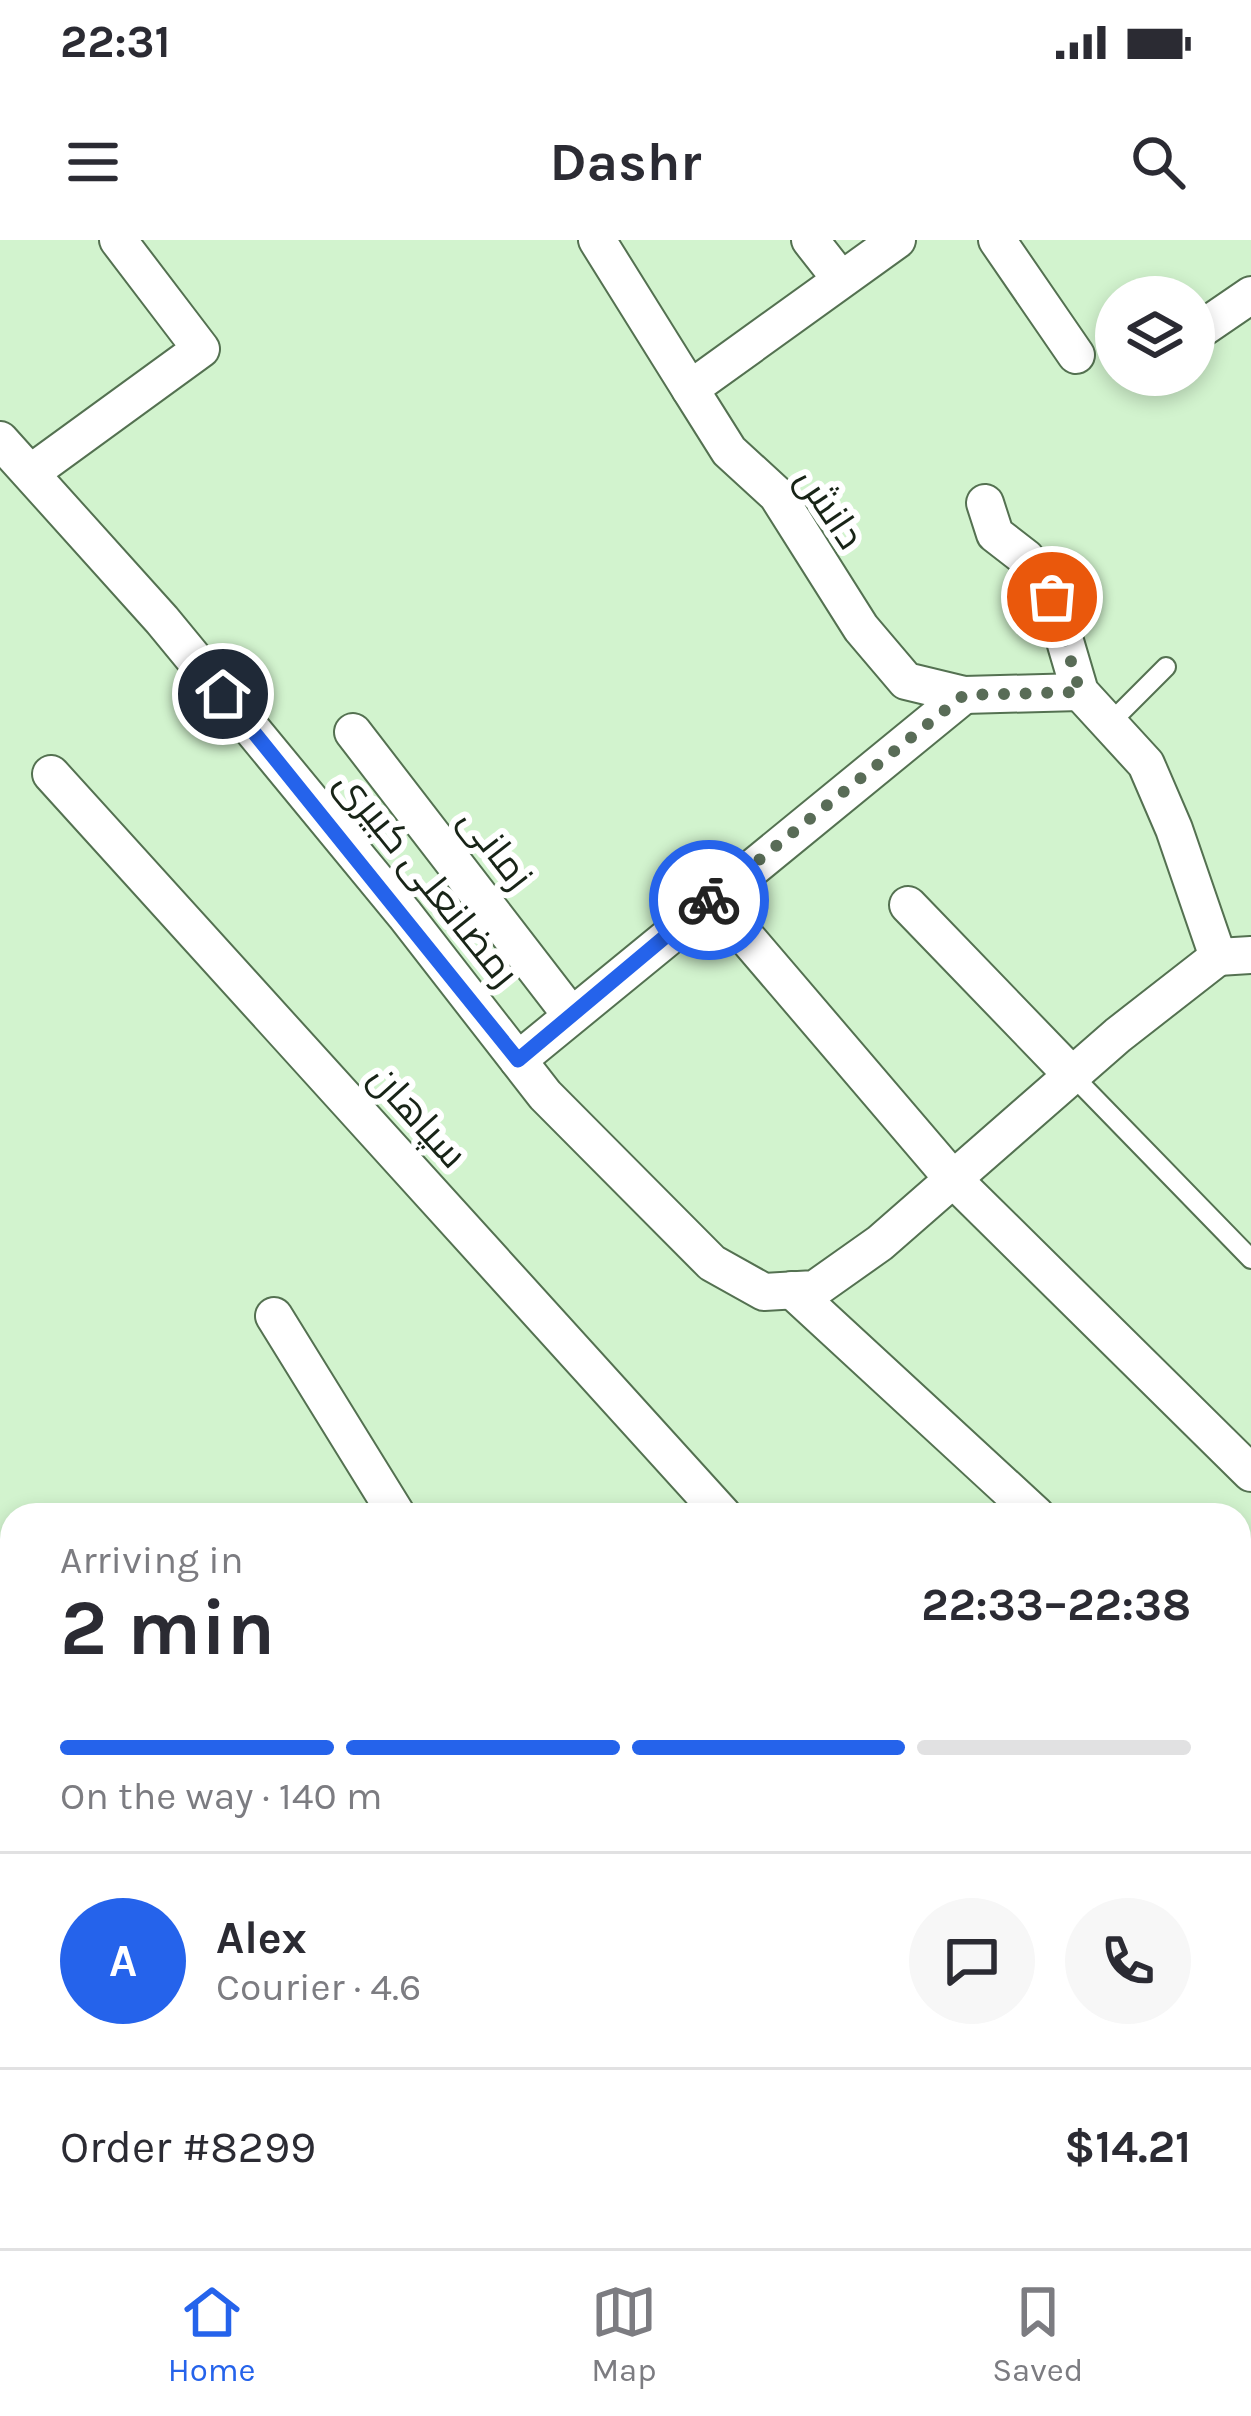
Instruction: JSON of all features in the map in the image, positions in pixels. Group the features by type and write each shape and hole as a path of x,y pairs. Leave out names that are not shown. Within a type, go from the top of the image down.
{"street":[{"path":"32,472 201,349 118,240"},
{"name":"دانش","path":"597,240 729,451 776,495 861,628 906,681 964,695 1080,692"},
{"path":"809,240 839,277"},
{"path":"690,389 839,277 897,240"},
{"path":"997,240 1076,355"},
{"path":"1215,320 1251,295"},
{"name":"رمضانعلی کبیری","path":"0,440 178,638 545,1095 712,1263 764,1292 792,1290"},
{"path":"792,1290 815,1288 832,1277 1072,1075 1234,956 1146,764 1080,692 1052,597 1026,558 995,534 985,503"},
{"path":"518,1060 964,695"},
{"name":"زمانی","path":"353,732 572,1015"},
{"name":"سپاهان","path":"51,774 712,1503"},
{"path":"712,897 953,1179 1251,1473"},
{"path":"908,905 1072,1075"},
{"path":"792,1290 1023,1503"},
{"path":"274,1316 391,1503"}],"lane":[{"path":"1109,724 1166,667"},
{"path":"1072,1075 1251,1259"}],"way so far":[{"path":"709,900 964,695 1080,692 1052,597"}],"route":[{"path":"223,694 406,915 518,1060 709,900"}]}
